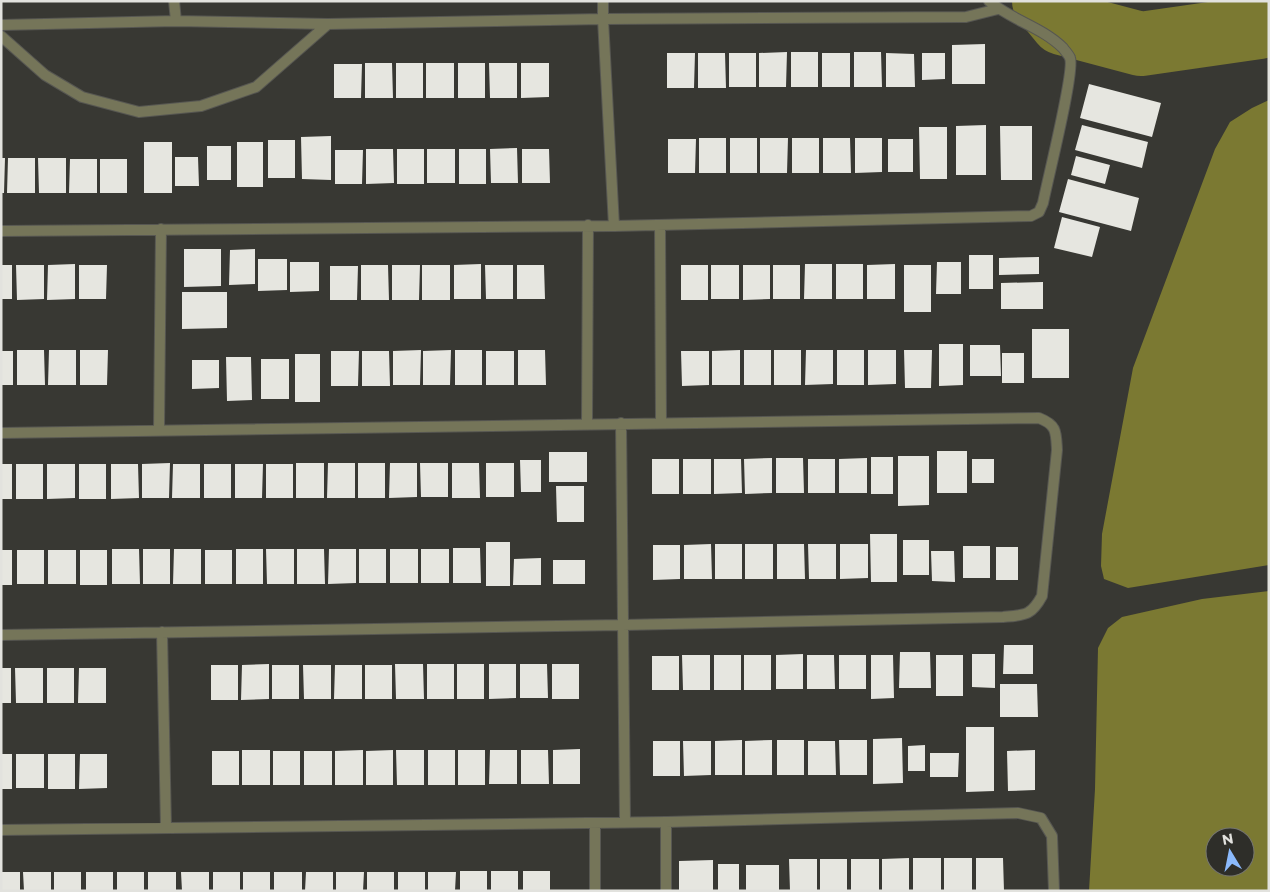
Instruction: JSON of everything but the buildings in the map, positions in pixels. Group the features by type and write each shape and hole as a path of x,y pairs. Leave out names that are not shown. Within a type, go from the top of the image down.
{"street":[{"path":"174,1 176,21"},
{"path":"604,1 603,19 614,226"},
{"path":"1,230 614,226 1025,217 1039,212 1043,203 1064,105 1071,66 1070,58 1062,48 1037,29 998,9 989,1"},
{"path":"1,25 176,21 328,24 603,19 966,17 998,9"},
{"path":"1,36 44,76 82,97 138,112 201,106 256,87 328,24"},
{"path":"587,424 588,225"},
{"path":"660,225 661,422"},
{"path":"158,430 161,229"},
{"path":"1,433 1039,418 1051,423 1056,433 1057,450 1042,596 1035,610 1025,615 622,625 1,635"},
{"path":"622,423 622,625 625,822"},
{"path":"162,632 166,828"},
{"path":"1,830 666,822 1018,813 1041,818 1052,836 1054,891"},
{"path":"666,822 666,891"},
{"path":"595,823 595,891"}],"shaded area":[{"path":"1269,100 1269,565 1128,588 1104,579 1101,566 1102,534 1133,368 1215,149 1230,122"},
{"path":"1269,591 1269,891 1089,891 1095,789 1098,648 1108,628 1122,617 1202,599"}],"waterway":[{"path":"1044,1 1062,23 1141,44 1269,24"}]}
